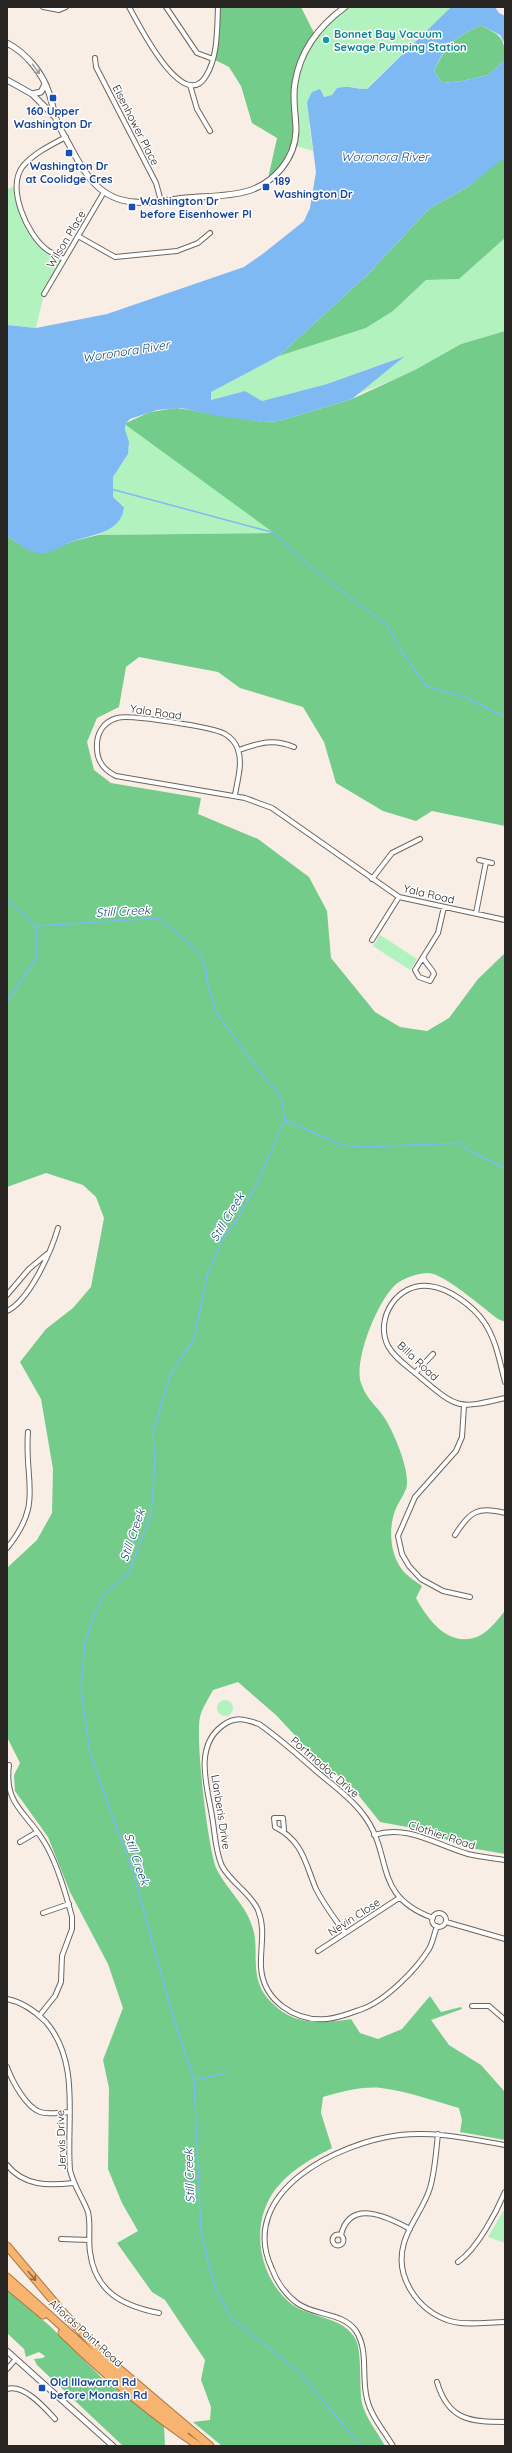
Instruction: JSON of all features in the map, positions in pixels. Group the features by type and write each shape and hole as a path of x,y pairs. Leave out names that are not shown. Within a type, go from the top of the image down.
{"highway":[{"path":"7,2246 61,2310 104,2356 210,2446"},
{"name":"Alfords Point Road","path":"7,2277 116,2375 177,2424 210,2446"},
{"name":"Alfords Point Road","path":"7,2285 54,2325 107,2376 146,2409 199,2446"}],"street":[{"path":"43,7 59,10 66,7"},
{"path":"129,7 164,65 179,80 190,85 197,84 206,77 213,59 218,7"},
{"path":"166,7 197,53 213,59"},
{"path":"7,43 28,60 45,84 56,118 88,178 104,192 129,202 161,201 241,192 267,183 275,176 288,159 294,145 296,132 294,95 301,61 315,35 342,8"},
{"name":"Eisenhower Place","path":"95,58 96,67 156,183 161,201"},
{"path":"7,80 32,94 56,118"},
{"path":"32,94 41,92 45,84"},
{"path":"190,85 197,109 210,131"},
{"path":"64,259 45,248 26,222 19,210 16,186 22,167 38,152 66,137"},
{"name":"Wilson Place","path":"44,294 104,192"},
{"path":"78,236 115,257 177,251 198,242 210,233"},
{"name":"Yala Road","path":"239,750 232,740 216,730 125,716 106,723 96,739 99,761 106,771 116,776 235,795 272,808 399,897 505,920"},
{"path":"235,795 239,769 239,750 266,741 284,742 294,747"},
{"path":"372,879 392,853 420,839"},
{"path":"479,860 492,863"},
{"path":"476,913 486,862"},
{"path":"372,940 399,897"},
{"path":"423,957 426,966 433,970 434,974 430,981 415,972 423,957 438,932 444,907"},
{"path":"7,1311 15,1308 26,1295 48,1252 58,1228"},
{"path":"7,1295 29,1269 48,1252"},
{"name":"Billa Road","path":"464,1406 441,1395 415,1373 389,1346 384,1335 384,1321 392,1302 403,1292 429,1286 450,1293 471,1308 483,1321 496,1349 505,1382"},
{"path":"415,1373 433,1354"},
{"path":"470,1597 443,1591 421,1579 405,1560 398,1536 415,1497 456,1451 462,1437 464,1406 505,1398"},
{"path":"7,1548 21,1530 30,1507 30,1479 26,1456 28,1432"},
{"path":"455,1535 464,1520 476,1511 490,1508 505,1513"},
{"name":"Llanberis Drive","path":"242,1718 225,1724 210,1738 206,1748 204,1765 216,1848 222,1866 250,1896 257,1908 264,1934 262,1975 272,1996 280,2005 302,2017 314,2019 341,2017 365,2008 384,1996 420,1962 430,1948 437,1926"},
{"name":"Portmadoc Drive","path":"242,1718 259,1724 272,1733 349,1798 368,1822 392,1887 399,1898 413,1910 433,1918"},
{"path":"9,1765 8,1783 10,1795 46,1845 69,1904 72,1924 62,1956 61,1982 55,1996 39,2016"},
{"path":"284,1830 302,1852 316,1889 345,1933"},
{"name":"Clothier Road","path":"374,1835 387,1831 405,1832 470,1854 505,1860"},
{"path":"20,1842 37,1832"},
{"name":"Nevin Close","path":"318,1951 399,1898"},
{"path":"43,1913 69,1904"},
{"path":"446,1922 443,1925 437,1926 434,1924 433,1918 436,1914 442,1914 446,1922 505,1939"},
{"name":"Jervis Drive","path":"7,1999 21,2003 39,2016 59,2040 66,2058 69,2112 69,2157 73,2183 87,2211 91,2260 105,2287 126,2304 159,2312"},
{"path":"472,2006 489,2006 505,2020"},
{"path":"7,2067 10,2078 34,2108 46,2113 69,2112"},
{"path":"393,2446 376,2420 367,2400 362,2345 355,2330 340,2319 297,2303 284,2291 271,2268 266,2244 266,2229 272,2208 282,2192 307,2170 333,2154 376,2139 400,2135 438,2134 505,2145"},
{"path":"438,2134 430,2187 404,2243 403,2269 410,2288 420,2304 434,2315 452,2321 505,2322"},
{"path":"7,2165 22,2179 34,2183 73,2183"},
{"path":"458,2262 469,2252 503,2201 505,2192"},
{"path":"341,2235 352,2218 368,2213 386,2216 410,2229"},
{"path":"61,2239 89,2240"},
{"path":"7,2351 113,2446"},
{"path":"7,2369 16,2359"},
{"path":"437,2382 445,2402 458,2415 476,2422 505,2422"},
{"path":"7,2389 17,2388 42,2404 55,2419"}],"green space":[{"path":"218,7 301,7 315,35 297,73 295,83 296,132 288,159 267,183 277,138 252,123 241,86 229,67 213,59"},
{"path":"345,7 451,7 366,89 341,87 337,88 332,95 324,97 309,124 313,151 294,145 297,73 315,35"},
{"path":"481,25 497,35 503,42 505,60 488,75 462,81 442,83 434,71 443,54 458,38"},
{"path":"502,157 505,157 505,238 459,279 426,280 393,311 366,328 279,356 368,274 429,209 469,186"},
{"path":"16,186 19,210 45,248 64,259 44,294 36,328 7,325 7,189"},
{"path":"505,238 505,331 461,344 415,371 358,394 404,356 327,384 262,401 245,391 211,400 210,392 279,356 366,328 393,311 426,280 459,279"},
{"path":"505,331 505,826 432,811 416,821 383,811 336,783 324,742 303,707 240,688 218,672 139,657 126,667 119,707 97,718 87,742 94,770 111,783 201,798 198,814 258,839 309,877 327,911 331,958 375,1012 400,1027 427,1031 449,1018 478,979 505,953 505,1322 498,1319 464,1292 444,1279 428,1273 409,1277 399,1282 391,1289 376,1314 364,1345 360,1373 361,1383 365,1392 390,1427 405,1466 407,1486 396,1508 391,1535 393,1552 400,1567 407,1575 422,1586 416,1598 421,1607 434,1624 442,1631 460,1639 470,1639 481,1635 491,1627 505,1611 505,1854 465,1847 423,1830 380,1822 351,1786 313,1755 277,1716 238,1682 213,1690 200,1717 199,1747 206,1819 213,1859 221,1878 242,1906 250,1921 255,1938 256,1965 259,1983 263,1992 270,2001 288,2015 298,2019 329,2022 351,2019 360,2033 378,2039 402,2029 430,1996 441,2012 461,2007 462,2009 431,2020 449,2045 481,2065 505,2092 505,2140 460,2132 462,2120 459,2108 401,2091 381,2088 367,2088 345,2091 323,2097 321,2113 332,2148 298,2168 285,2178 270,2197 264,2212 261,2228 260,2244 263,2261 269,2276 278,2290 289,2302 306,2312 335,2321 350,2332 356,2340 360,2361 362,2403 369,2419 385,2446 222,2446 193,2422 210,2420 211,2407 201,2380 205,2360 165,2300 152,2292 117,2243 138,2231 122,2203 108,2169 109,2088 103,2060 123,2008 108,1964 70,1892 48,1837 15,1791 14,1775 20,1763 7,1737 7,1568 37,1540 52,1513 53,1469 41,1399 20,1362 46,1329 73,1308 91,1287 104,1218 96,1197 83,1185 46,1173 7,1187 7,536 19,544 43,553 74,541 98,535 274,533 126,425 126,423 150,412 177,408 264,422 279,421 352,399 415,370 461,344"},
{"path":"126,424 275,533 98,535 115,524 124,511 123,505 113,497 111,481 126,458 128,452 129,445"},
{"path":"380,935 417,959 410,970 373,946"},
{"path":"225,1700 232,1705 233,1708 228,1715 225,1716 218,1711 217,1708 222,1701"},
{"path":"505,2208 505,2243 488,2237"},
{"path":"7,2290 50,2326 102,2378 164,2426 165,2446 123,2446 37,2365 34,2359 43,2358 45,2356 39,2352 26,2357 24,2349 7,2333"}],"water":[{"name":"Woronora River","path":"451,7 495,7 499,13 505,16 505,44 500,35 481,25 457,38 447,48 434,71 442,83 462,81 488,75 505,60 505,157 469,186 429,209 368,274 279,356 211,392 211,400 245,391 262,401 327,384 405,356 352,399 279,421 264,422 218,416 181,408 157,410 130,419 126,423 125,429 129,442 128,454 113,477 113,497 124,507 122,516 118,522 104,532 71,542 52,551 43,553 30,551 7,536 7,325 36,328 107,314 244,267 264,253 304,221 310,208 316,172 307,102 312,92 320,89 324,97 332,95 337,88 341,87 367,89"}],"waterway":[{"path":"111,489 275,533 310,567 387,625 398,646 426,686 467,698 505,717"},
{"name":"Still Creek","path":"7,899 36,926 159,918 199,952 206,968 207,981 216,1012 265,1079 281,1096 285,1120 255,1187 237,1220 222,1240 207,1275 194,1339 169,1377 153,1433 155,1463 151,1514 129,1572 101,1598 85,1642 81,1690 90,1754 134,1875 174,2020 194,2080 201,2233 215,2288 232,2319 299,2372 361,2446"},
{"path":"7,1002 37,957 36,926"},
{"path":"285,1120 342,1145 362,1147 460,1143 470,1151 505,1168"},
{"path":"195,2080 226,2073"}],"place":[{"name":"Bonnet Bay Vacuum Sewage Pumping Station","path":"326,40"},
{"name":"160 Upper Washington Dr","path":"53,98"},
{"name":"Washington Dr at Coolidge Cres","path":"69,153"},
{"name":"189 Washington Dr","path":"266,187"},
{"name":"Washington Dr before Eisenhower Pl","path":"132,207"},
{"name":"Old Illawarra Rd before Monash Rd","path":"42,2388"}]}
